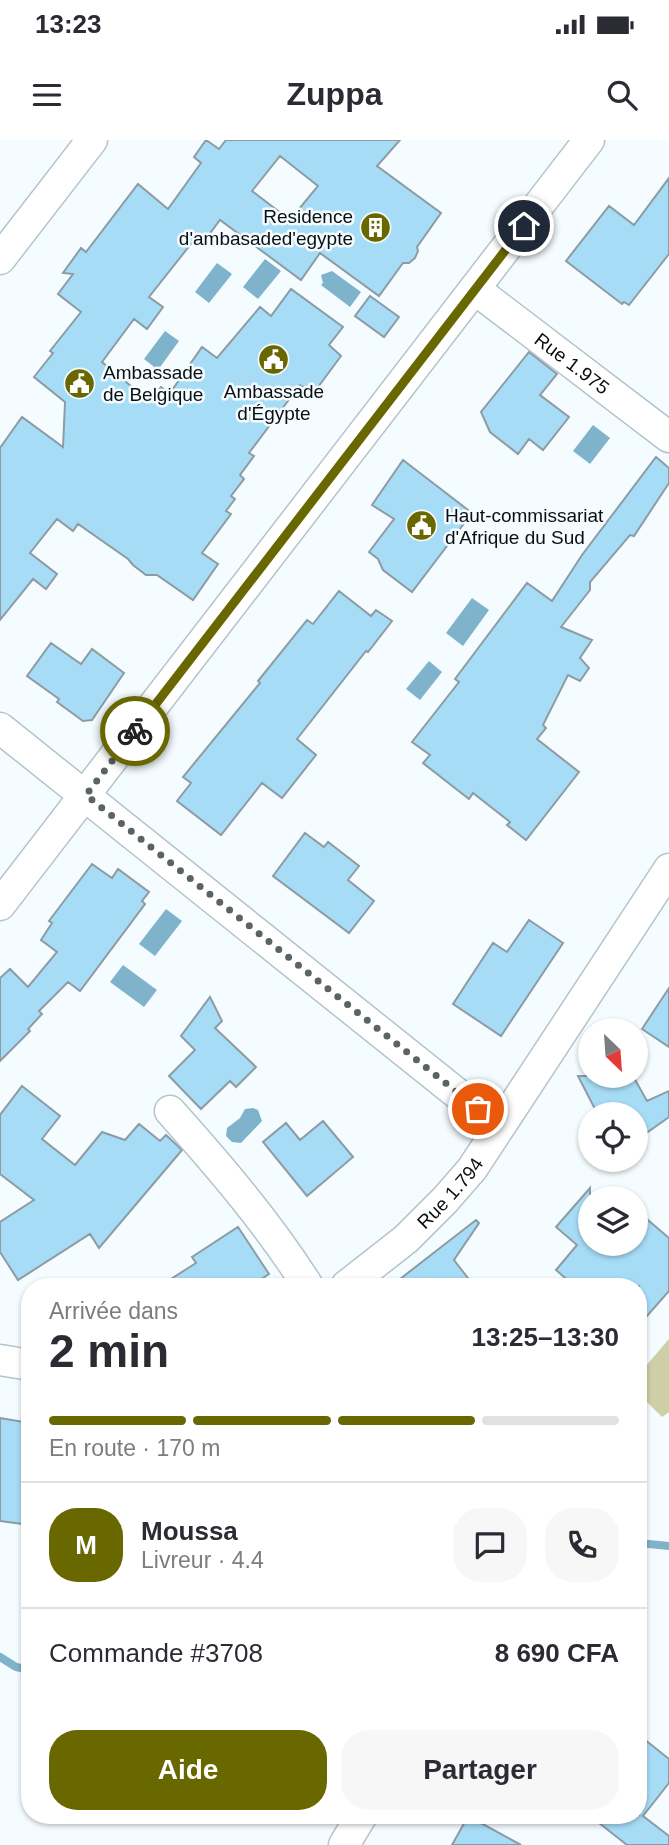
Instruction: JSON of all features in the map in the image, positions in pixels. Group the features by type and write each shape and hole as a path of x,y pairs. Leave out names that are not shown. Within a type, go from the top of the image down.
{"street":[{"path":"0,259 92,140"},
{"path":"0,905 589,140"},
{"name":"Rue 1.975","path":"475,290 669,437"},
{"path":"0,728 499,1127"},
{"name":"Rue 1.794","path":"356,1278 406,1239 472,1169 669,869"},
{"path":"170,1111 238,1189 284,1248 303,1278"},
{"path":"0,1360 21,1364"},
{"path":"344,1845 357,1824"}],"green space":[{"path":"669,1339 669,1412 662,1417 647,1402 647,1365"}],"water":[{"path":"265,259 281,271 258,299 243,287"},
{"path":"217,263 232,274 209,303 195,292"},
{"path":"332,271 361,292 350,307 321,285 321,275"},
{"path":"165,331 179,341 158,370 144,359"},
{"path":"593,425 610,438 590,464 573,451"},
{"path":"472,598 489,610 463,646 446,633"},
{"path":"429,661 442,672 420,700 406,689"},
{"path":"166,909 182,921 155,956 139,944"},
{"path":"123,965 157,990 144,1007 110,982"},
{"path":"245,1109 258,1110 262,1121 241,1143 232,1142 226,1136 227,1128 240,1118"}],"building":[{"path":"206,140 219,149 226,140 400,140 377,166 441,213 417,247 415,258 409,263 403,263 379,296 320,253 301,280 220,220 205,240 198,235 149,297 163,307 147,329 134,319 102,362 149,401 161,387 170,393 202,347 217,358 260,307 271,316 291,289 343,327 329,345 341,356 313,394 300,385 249,453 254,456 240,475 244,479 231,496 235,499 226,511 231,514 202,553 218,564 193,600 157,575 146,575 78,524 73,531 57,519 30,553 57,574 46,589 33,579 0,620 0,448 22,417 63,447 65,402 34,377 53,353 50,351 81,312 58,294 73,274 63,273 81,248 86,252 138,184 168,209 201,163 194,157","holes":["280,156 318,186 290,220 252,191"]},
{"path":"669,178 669,254 629,305 624,302 622,304 566,261 609,206 634,225"},
{"path":"370,296 399,317 384,337 355,316"},
{"path":"529,352 557,374 540,395 569,417 543,450 529,439 518,454 490,432 481,412"},
{"path":"656,457 669,468 669,483 634,536 630,535 590,582 590,590 561,627 592,640 580,658 589,668 580,681 568,675 543,725 546,728 537,739 579,772 526,840 507,825 510,822 473,793 469,799 423,763 430,755 412,742 459,682 455,679 527,583 552,601 582,555"},
{"path":"403,460 472,513 412,592 383,570 378,559 369,552 394,519 372,505"},
{"path":"339,591 371,616 376,610 392,621 297,739 316,755 282,798 262,783 221,835 177,801 191,783 183,777 260,683 258,681 307,620 313,624"},
{"path":"51,643 81,664 92,649 124,673 92,720 83,721 57,702 59,699 27,676"},
{"path":"305,833 324,847 328,842 359,866 348,880 374,901 349,933 273,876"},
{"path":"92,864 112,878 118,869 149,892 142,901 145,904 80,991 68,982 39,1011 42,1014 28,1029 30,1031 0,1061 0,978 10,969 28,987 57,952 41,940 52,923 49,921"},
{"path":"529,920 563,943 501,1036 453,1004 493,943 507,952"},
{"path":"669,988 669,1047 648,1033 648,1020"},
{"path":"210,997 222,1021 215,1028 256,1067 236,1087 230,1081 201,1109 169,1076 195,1050 181,1036"},
{"path":"22,1086 60,1116 42,1139 75,1165 102,1132 125,1140 139,1124 160,1141 166,1135 182,1150 99,1248 90,1234 18,1280 0,1252 0,1222 34,1200 0,1174 0,1115"},
{"path":"584,1088 640,1088 647,1101 669,1091 669,1117 648,1132 648,1102 591,1102"},
{"path":"323,1121 353,1157 307,1196 263,1142 286,1123 300,1140"},
{"path":"578,1202 578,1256 648,1256 648,1220 669,1238 669,1291 647,1316 647,1278 565,1278 556,1270 577,1245 556,1227"},
{"path":"476,1220 479,1223 454,1260 468,1278 401,1278"},
{"path":"238,1227 269,1274 263,1278 173,1278 196,1263 192,1257"},
{"path":"0,1418 21,1422 21,1524 0,1521"},
{"path":"647,1741 669,1759 669,1783 647,1811"},
{"path":"647,1819 669,1836 669,1845 627,1845 600,1824 647,1824"},
{"path":"464,1824 483,1824 521,1845 452,1845"}],"waterway":[{"path":"647,1544 669,1546"},
{"path":"0,1657 21,1668"}],"way so far":[{"path":"135,731 86,795 478,1109"}],"place":[{"name":"Residence d'ambasaded'egypte","path":"376,227"},
{"name":"Ambassade d'Égypte","path":"274,360"},
{"name":"Ambassade de Belgique","path":"80,383"},
{"name":"Haut-commissariat d'Afrique du Sud","path":"422,526"}],"route":[{"path":"135,731 524,226"}]}
